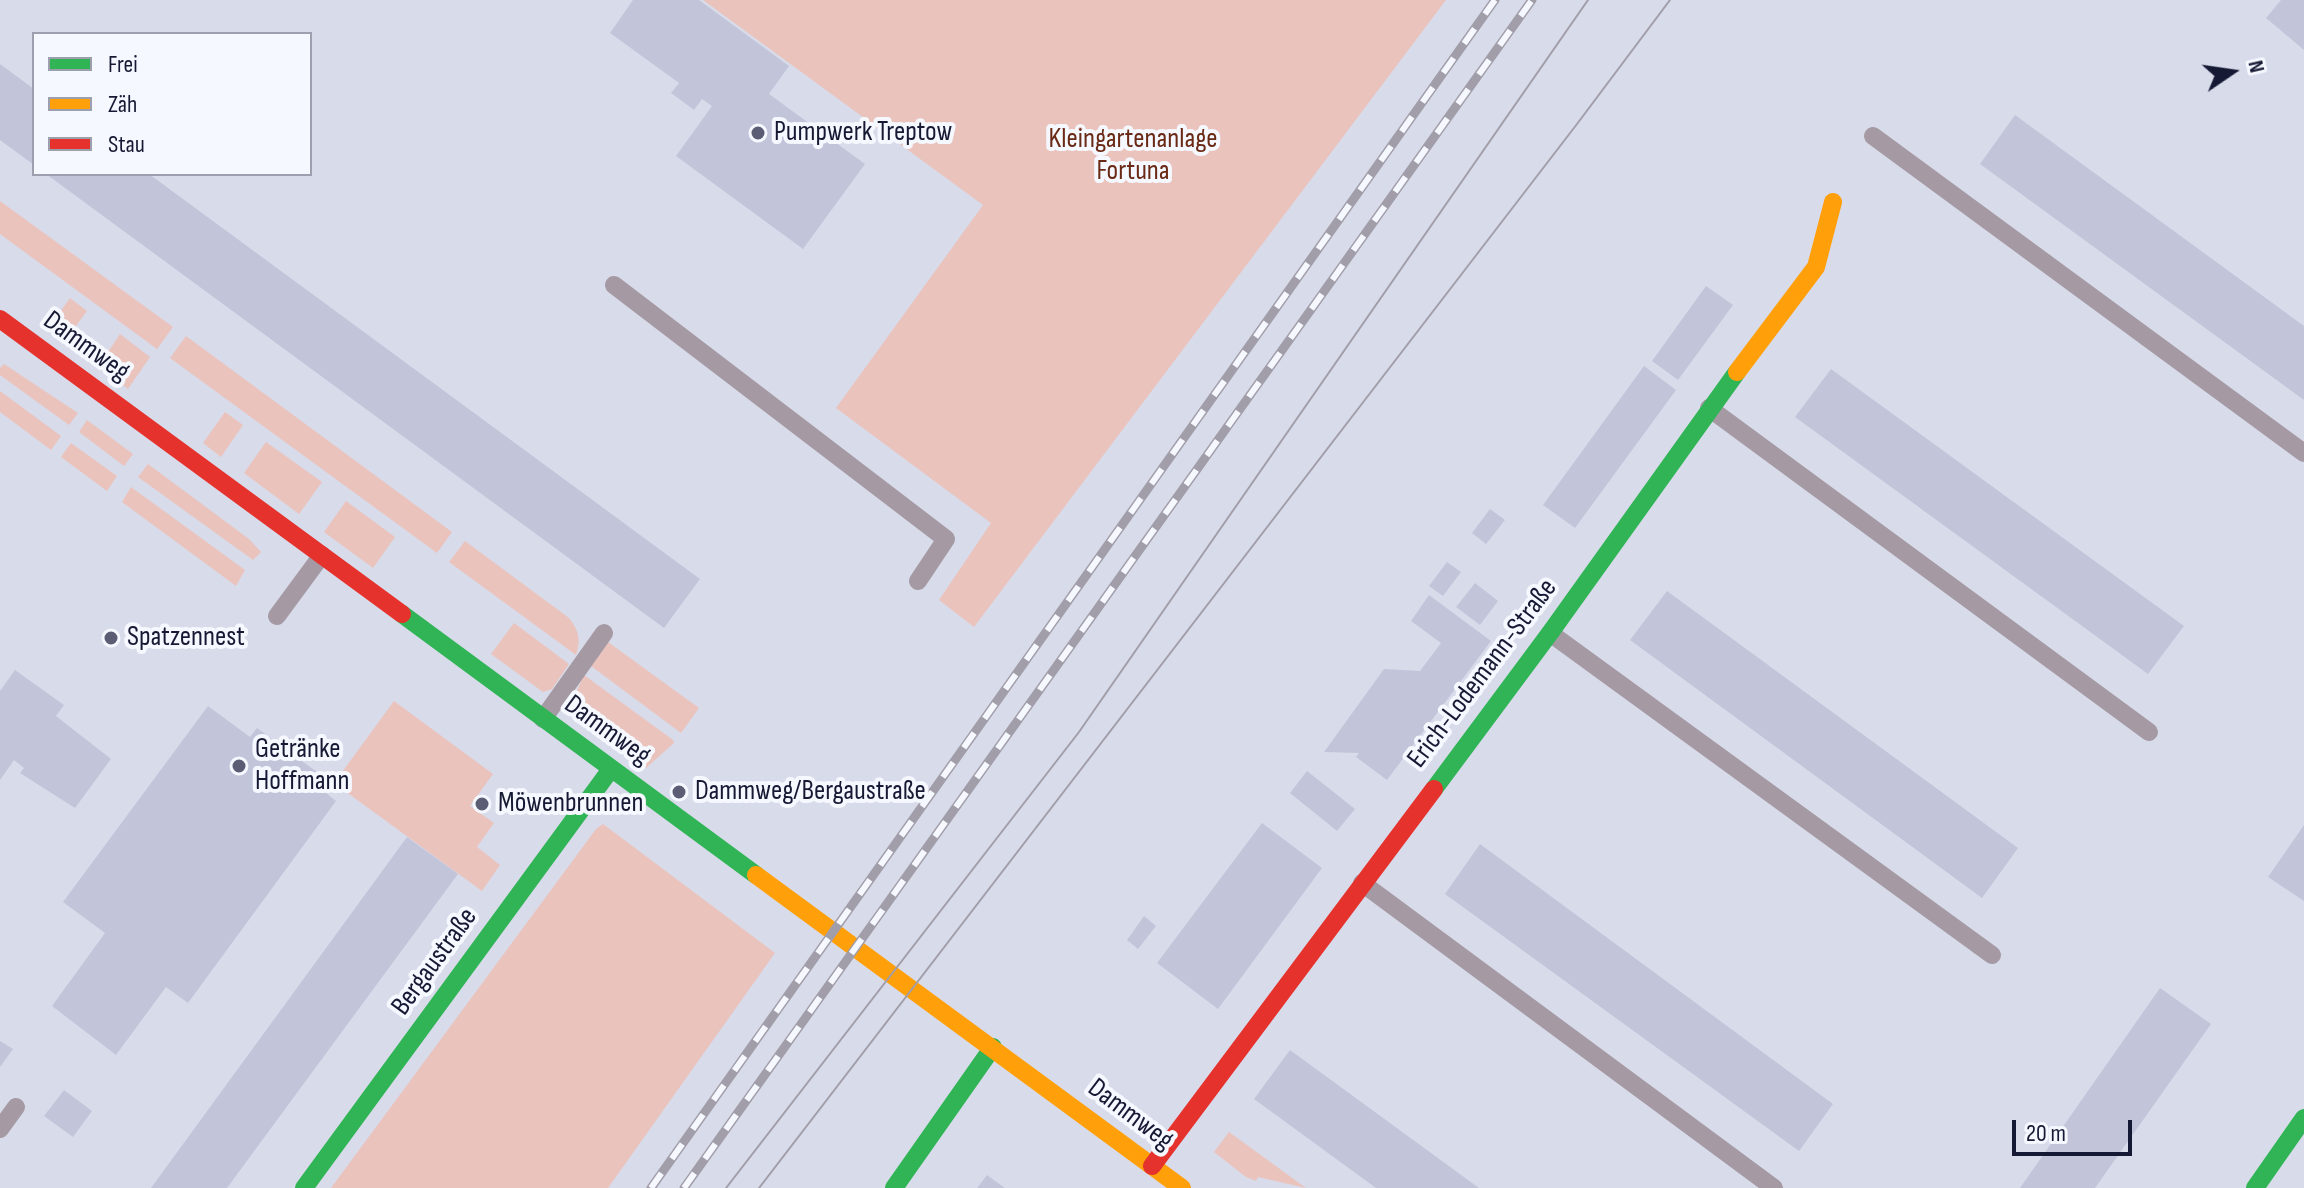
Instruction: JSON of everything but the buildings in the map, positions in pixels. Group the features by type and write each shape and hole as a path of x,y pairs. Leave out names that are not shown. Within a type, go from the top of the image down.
{"street":[{"name":"Erich-Lodemann-Straße","path":"1152,1166 1550,633 1709,408 1816,267 1833,202"},
{"name":"Dammweg","path":"0,319 1182,1188"},
{"name":"Bergaustraße","path":"304,1188 611,769"},
{"path":"894,1188 993,1047"},
{"path":"2255,1188 2304,1118"}],"lane":[{"path":"1873,136 2304,453"},
{"path":"614,285 946,539 918,581"},
{"path":"1709,408 2149,732"},
{"path":"277,616 322,555"},
{"path":"543,719 604,633"},
{"path":"1550,633 1992,955"},
{"path":"1362,883 1774,1188"},
{"path":"0,1129 16,1107"}],"green space":[{"name":"Kleingartenanlage Fortuna","path":"703,0 1446,0 974,627 939,600 991,523 836,408 983,205"},
{"path":"0,201 173,327 157,349 0,234"},
{"path":"70,298 87,311 64,342 47,330"},
{"path":"120,334 150,357 128,389 98,367"},
{"path":"186,336 452,532 437,553 170,358"},
{"path":"4,364 78,413 69,425 0,375"},
{"path":"0,391 61,436 51,450 0,412"},
{"path":"225,412 243,425 221,457 203,443"},
{"path":"87,420 133,454 124,466 79,432"},
{"path":"266,442 322,482 299,514 244,473"},
{"path":"71,443 117,476 107,491 61,457"},
{"path":"148,464 249,539 261,552 253,560 138,477"},
{"path":"131,487 245,570 236,586 122,502"},
{"path":"346,501 395,537 373,568 324,532"},
{"path":"465,541 569,618 578,636 576,655 449,562"},
{"path":"514,623 569,664 552,689 543,692 491,654"},
{"path":"608,642 699,708 681,733 591,666"},
{"path":"584,675 674,743 646,768 568,710"},
{"path":"394,701 493,774 470,806 494,823 477,847 500,865 482,891 334,783"},
{"path":"603,824 775,953 608,1188 331,1188 596,829"},
{"path":"1229,1132 1306,1188 1246,1177 1214,1152"}],"tram line":[{"path":"726,1188 1079,732 1588,0"},
{"path":"759,1188 1670,0"}],"railway":[{"path":"651,1188 1495,0"},
{"path":"684,1188 1532,0"}],"traffic: fast":[{"path":"1434,789 1737,372"},
{"path":"402,614 756,875"},
{"path":"304,1188 611,769"},
{"path":"894,1188 993,1047"},
{"path":"2255,1188 2304,1118"}],"traffic: slow":[{"path":"1737,372 1816,267 1833,202"},
{"path":"756,875 1182,1188"}],"traffic: jam":[{"path":"0,319 402,614"},
{"path":"1152,1166 1434,789"}],"place":[{"name":"Pumpwerk Treptow","path":"758,133"},
{"name":"Spatzennest","path":"111,638"},
{"name":"Getränke Hoffmann","path":"239,766"},
{"name":"Dammweg/Bergaustraße","path":"679,792"},
{"name":"Möwenbrunnen","path":"482,804"}]}
